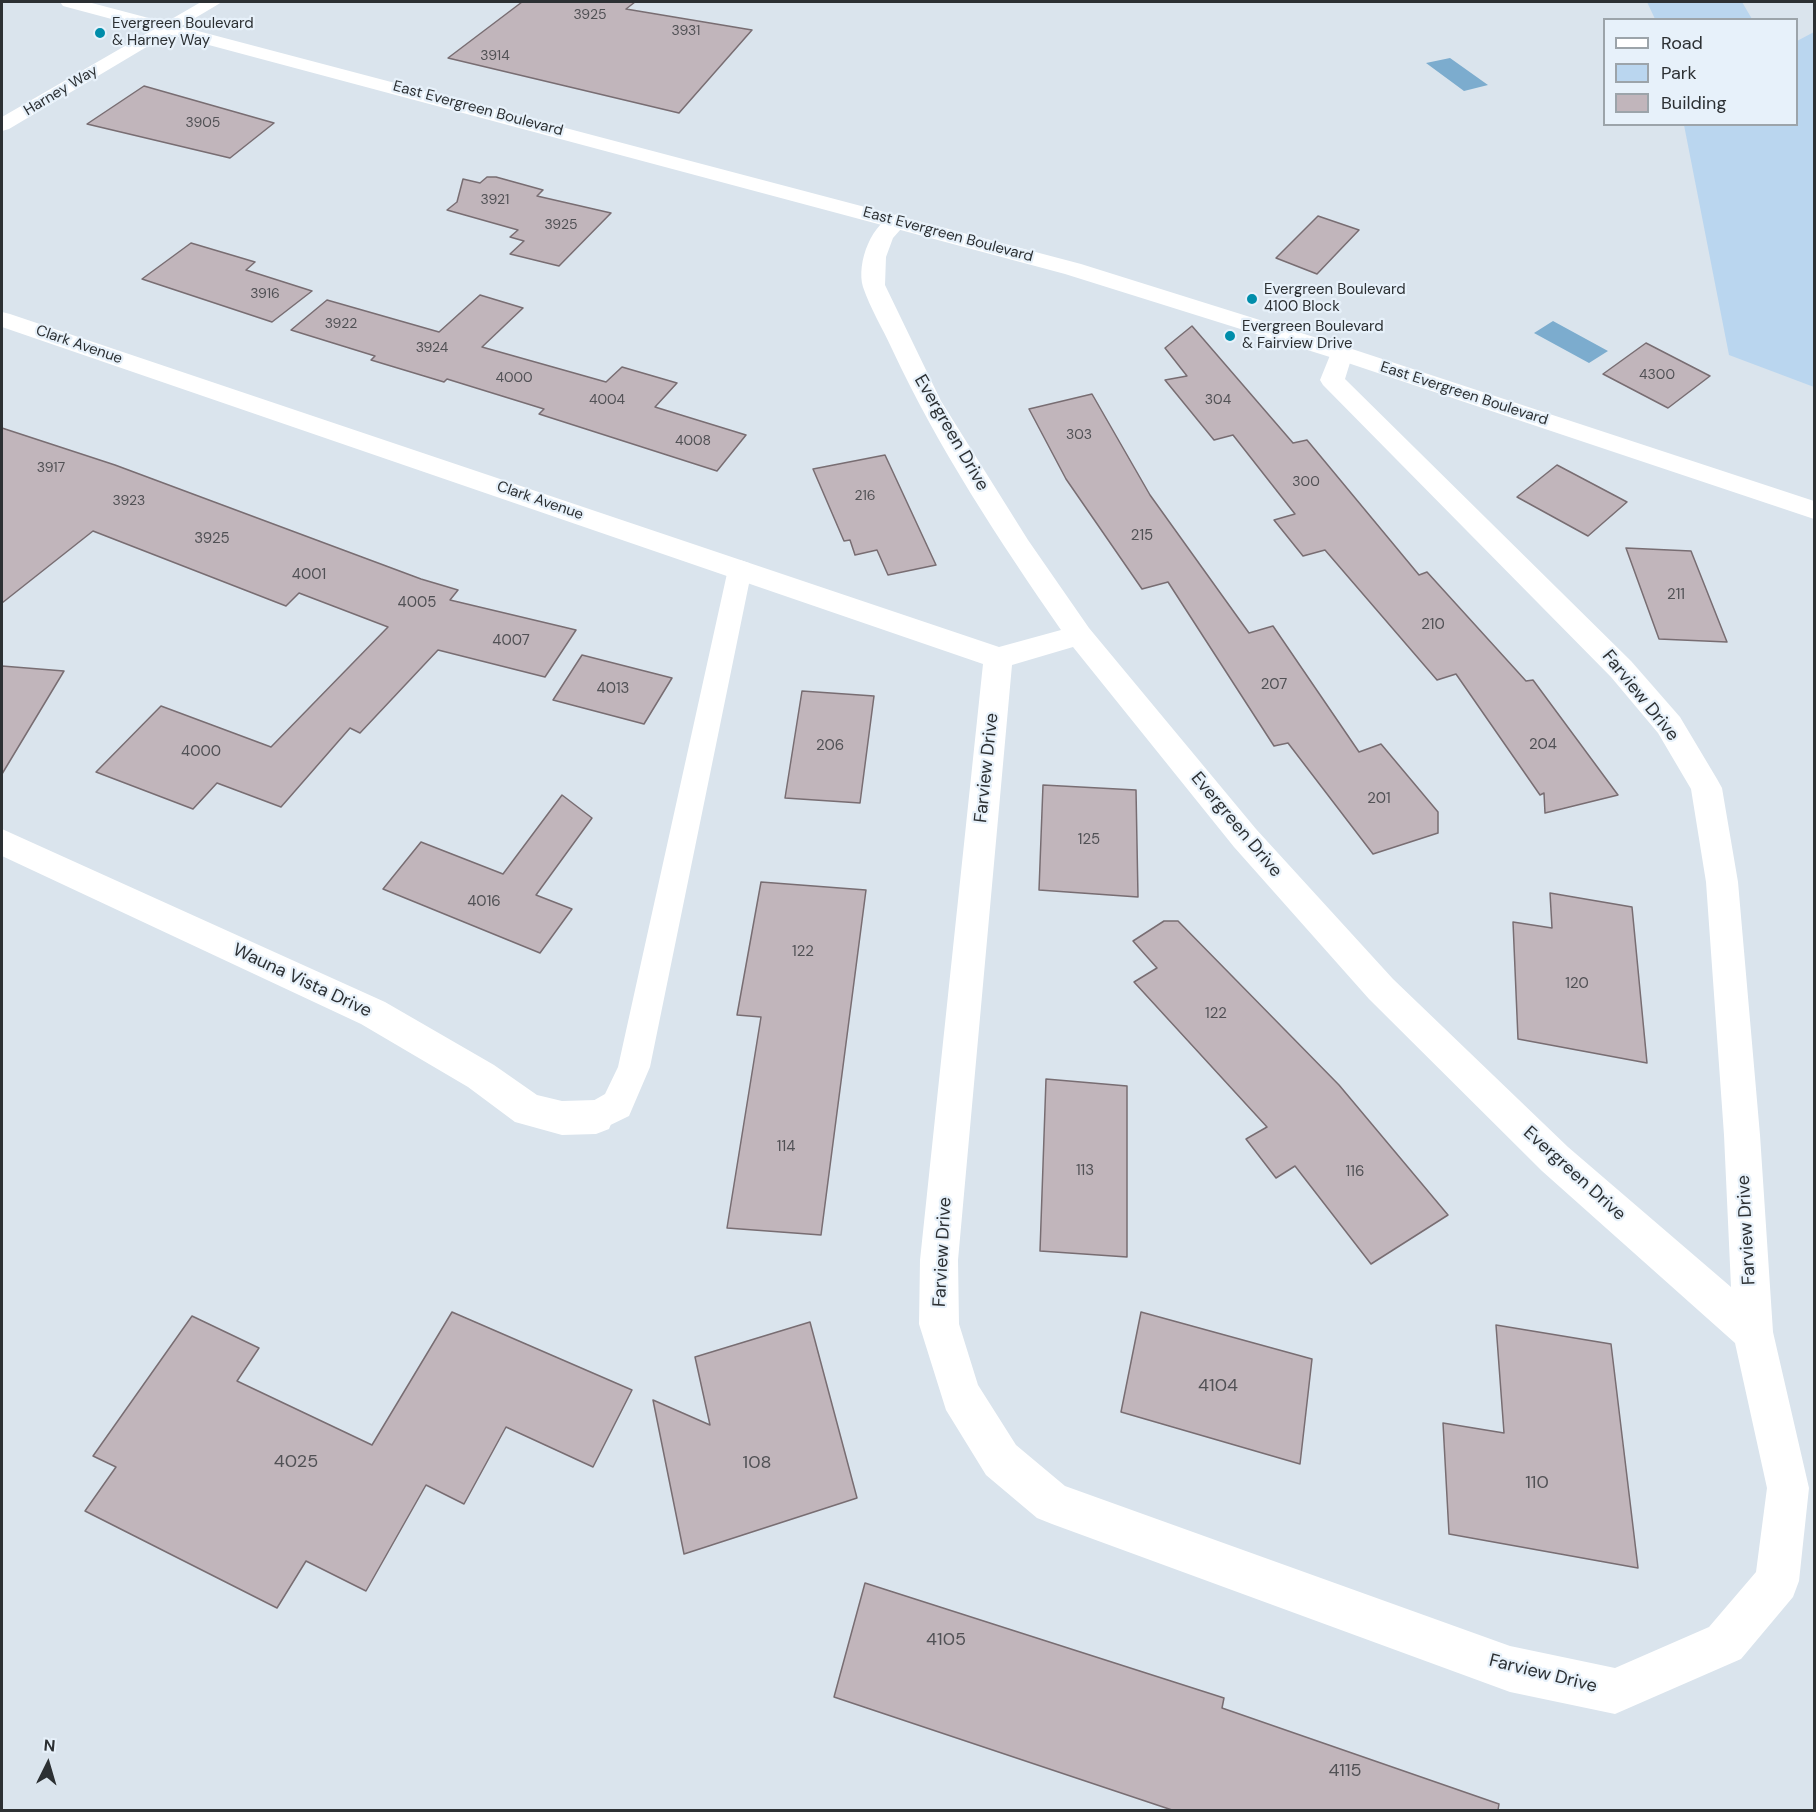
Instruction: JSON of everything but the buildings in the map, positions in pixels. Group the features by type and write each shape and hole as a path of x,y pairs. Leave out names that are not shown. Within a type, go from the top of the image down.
{"street":[{"name":"East Evergreen Boulevard","path":"69,2 1073,269 1341,353 1815,510"},
{"name":"Harney Way","path":"2,125 213,2"},
{"name":"Evergreen Drive","path":"897,221 883,236 875,257 874,285 929,401 1018,547 1078,635 1245,838 1381,990 1554,1159 1753,1332"},
{"name":"Clark Avenue","path":"2,319 998,658"},
{"name":"Farview Drive","path":"998,658 939,1270 939,1324 961,1395 1001,1460 1052,1503 1510,1669 1615,1691 1725,1643 1777,1581 1788,1488 1753,1332 1743,1135 1722,882 1706,788 1669,725 1622,669 1332,380 1341,353"},
{"path":"998,658 1078,635"},
{"name":"Wauna Vista Drive","path":"2,842 373,1013 481,1076 528,1110 562,1118 596,1117"}],"lane":[{"path":"596,1117 617,1105 634,1067 740,569"}],"green space":[{"path":"1647,2 1742,2 1751,18 1655,18"},
{"path":"1814,32 1814,387 1729,355 1684,126 1798,126 1798,40"}],"shaded area":[{"path":"1450,58 1488,85 1464,91 1426,63"},
{"path":"1553,321 1608,351 1589,363 1534,333"}],"place":[{"name":"Evergreen Boulevard & Harney Way","path":"100,33"},
{"name":"Evergreen Boulevard 4100 Block","path":"1252,299"},
{"name":"Evergreen Boulevard & Fairview Drive","path":"1230,336"}]}
